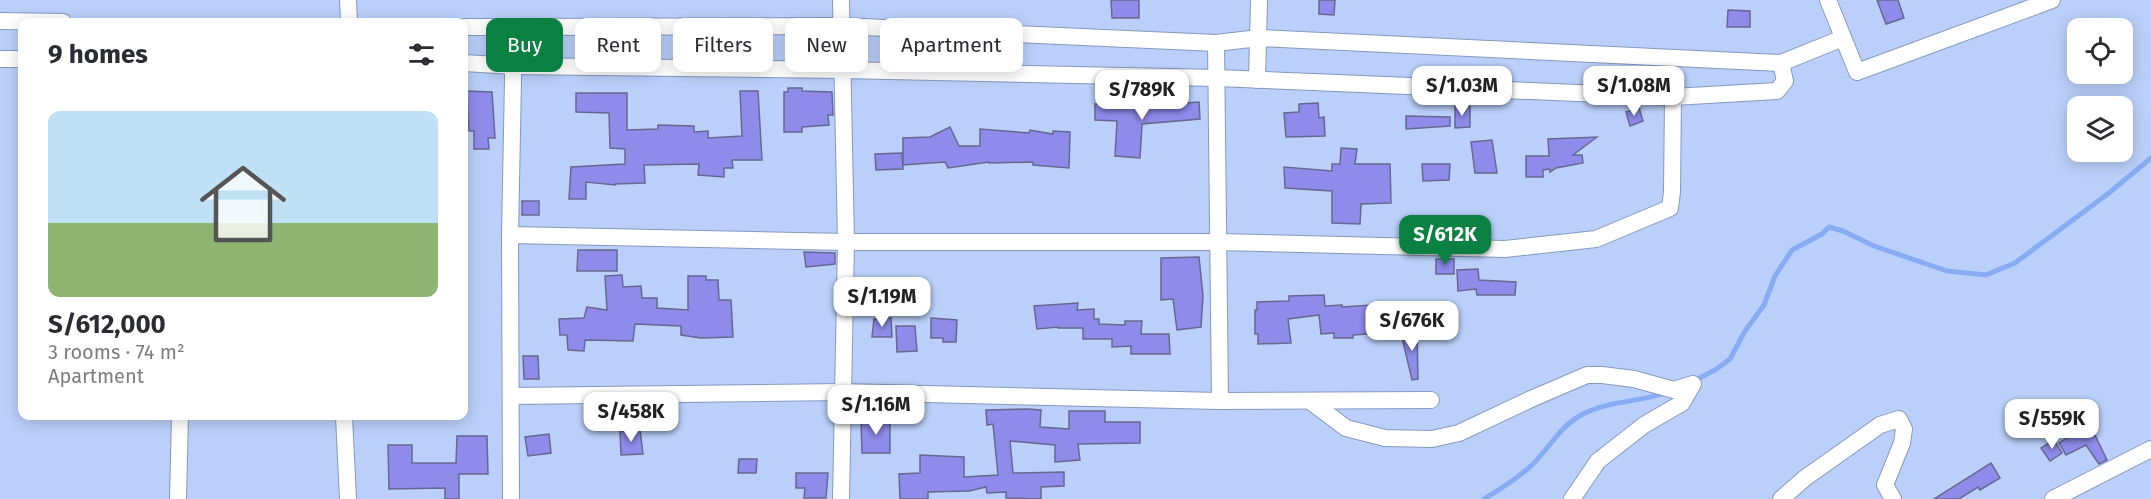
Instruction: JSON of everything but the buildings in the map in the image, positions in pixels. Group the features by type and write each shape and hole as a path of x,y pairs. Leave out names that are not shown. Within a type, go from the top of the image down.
{"street":[{"path":"348,0 349,18"},
{"path":"841,0 841,18"},
{"path":"1257,80 1259,0"},
{"path":"1828,0 1857,72 2052,0"},
{"path":"0,21 18,21"},
{"path":"563,27 785,26"},
{"path":"468,27 486,27"},
{"path":"868,27 1216,42 1259,38 1781,63 1843,38"},
{"path":"1216,42 1220,401"},
{"path":"0,59 18,59"},
{"path":"468,63 486,64"},
{"path":"868,71 1217,78 1673,97 1777,91 1785,81 1781,63"},
{"path":"563,67 785,69"},
{"path":"511,499 510,235 513,72"},
{"path":"841,499 846,242 842,72"},
{"path":"510,235 846,242 1218,242 1505,249 1596,239 1670,208 1673,97"},
{"path":"1310,400 1346,428 1385,438 1432,439 1459,434 1587,375 1634,379 1674,390 1693,384 1682,403 1644,425 1598,461 1572,499"},
{"path":"511,396 843,392 1220,401 1431,400"},
{"path":"1781,499 1805,478 1880,424 1899,419 1904,429 1902,443 1885,485 1893,499"},
{"path":"178,499 180,420"},
{"path":"344,420 348,499"},
{"path":"2053,499 2151,449"},
{"path":"1564,499 1583,482"}],"waterway":[{"path":"1694,381 1730,359 1745,331 1764,305 1775,276 1792,250 1822,234 1829,227 1874,246 1947,271 1986,275 2015,263 2109,193 2151,158"},
{"path":"1484,499 1527,469 1561,431 1581,415 1612,404 1666,393"}]}
